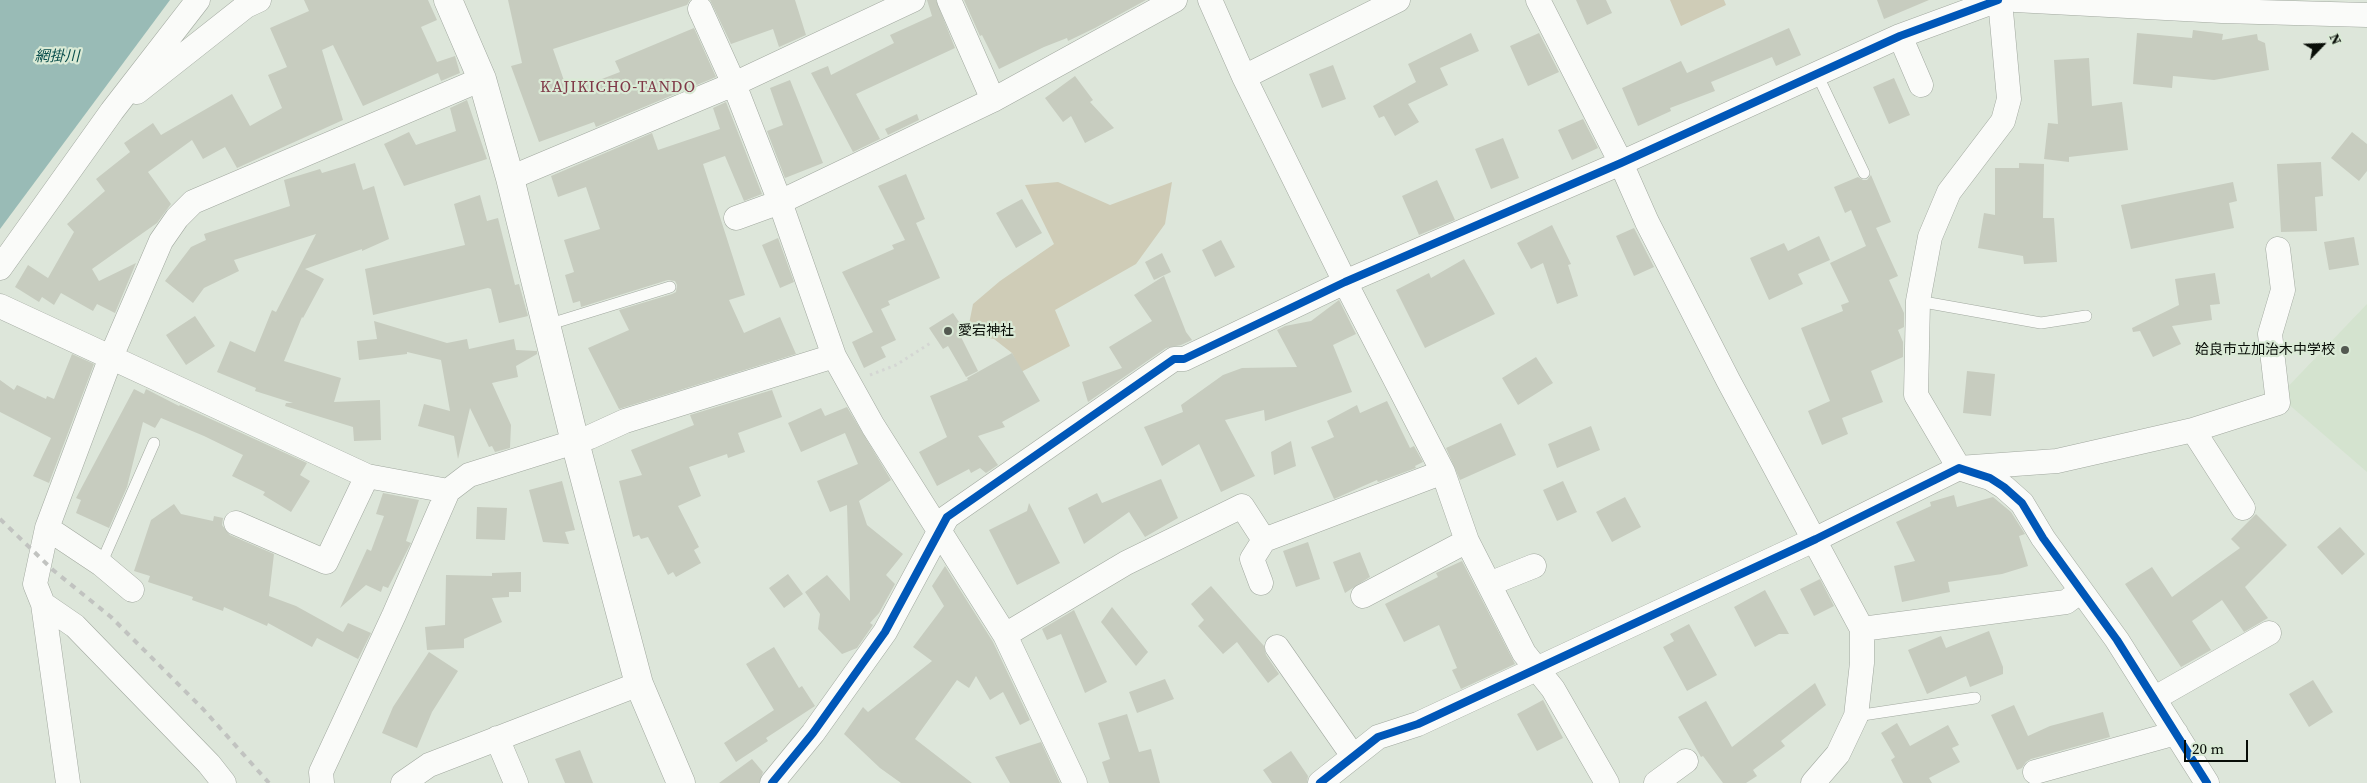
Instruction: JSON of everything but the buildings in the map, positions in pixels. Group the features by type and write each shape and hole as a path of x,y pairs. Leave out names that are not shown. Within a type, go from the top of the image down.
{"street":[{"path":"0,268 112,111 198,0"},
{"path":"112,111 246,6 259,0"},
{"path":"448,0 482,79 510,178 574,442 639,684 681,783"},
{"path":"510,178 734,84 913,0"},
{"path":"949,0 993,100"},
{"path":"736,218 780,202 993,100 1175,0"},
{"path":"1210,0 1244,77 1345,282 1443,472 1467,541 1524,653 1553,689 1607,783"},
{"path":"1538,0 1621,163 1669,266 1728,380 1816,539 1862,629 1862,663 1856,716 1838,754 1813,783"},
{"path":"772,783 814,733 885,632 947,517 1174,359 1184,359 1345,282 1621,163 1900,36 1999,0 2009,99 2002,121 1949,192 1930,237 1918,301 1916,395 1959,468 1990,478 2004,487 2022,503 2043,538 2155,698 2207,783"},
{"path":"2015,0 2281,6 2367,15"},
{"path":"1244,77 1389,2"},
{"path":"700,9 734,84 780,202 834,356 848,383 939,532 1005,635 1075,783"},
{"path":"1900,36 1922,85"},
{"path":"68,783 43,604 35,584 47,528 111,358 162,240 177,218 193,202 482,79"},
{"path":"1320,783 1378,737 1418,724 1816,539 1959,468 2057,461 2193,430 2278,403 2270,334 2283,290 2278,249"},
{"path":"0,306 367,476 448,491"},
{"path":"322,783 321,772 394,615 448,491 469,475 574,442 625,421 834,356"},
{"path":"2193,430 2243,508"},
{"path":"1262,583 1252,559 1264,540 1443,472"},
{"path":"236,522 326,562 367,476"},
{"path":"1005,635 1126,563 1242,506 1264,540"},
{"path":"47,528 101,564 132,590"},
{"path":"1363,596 1467,541"},
{"path":"1489,584 1534,566"},
{"path":"1862,629 2066,602 2081,591"},
{"path":"43,604 76,626 209,764 224,783"},
{"path":"2155,698 2269,633"},
{"path":"1276,647 1353,756"},
{"path":"403,783 430,764 639,684"},
{"path":"2035,772 2176,733"},
{"path":"497,738 516,783"},
{"path":"1656,783 1686,761"}],"lane":[{"path":"1817,74 1864,173"},
{"path":"546,325 670,287"},
{"path":"1918,301 2041,324 2086,316"},
{"path":"101,564 154,443"},
{"path":"1856,716 1976,698"}],"path":[{"path":"848,383 896,365 932,342"}],"shaded area":[{"path":"1670,0 1724,0 1726,5 1681,26"},
{"path":"1058,182 1110,205 1172,182 1165,224 1136,264 1055,310 1070,346 1021,372 1012,353 994,339 967,334 973,304 1000,281 1054,244 1025,185"},
{"name":"姶良市立加治木中学校","path":"2367,304 2367,472 2279,396"}],"water":[{"name":"網掛川","path":"0,0 170,0 0,229"}],"railway":[{"path":"0,519 53,570 111,617 203,709 269,783"}],"cycle path":[{"path":"772,783 813,733 885,632 947,517 1174,359 1184,359 1345,282 1621,163 1900,36 1998,0"},
{"path":"1320,783 1378,737 1418,724 1816,539 1959,468 1990,478 2004,487 2022,503 2043,538 2117,640 2207,783"}],"place":[{"name":"愛宕神社","path":"948,331"},
{"name":"姶良市立加治木中学校","path":"2345,350"}],"district":[{"name":"KAJIKICHO-TANDO","path":"618,88"}]}
